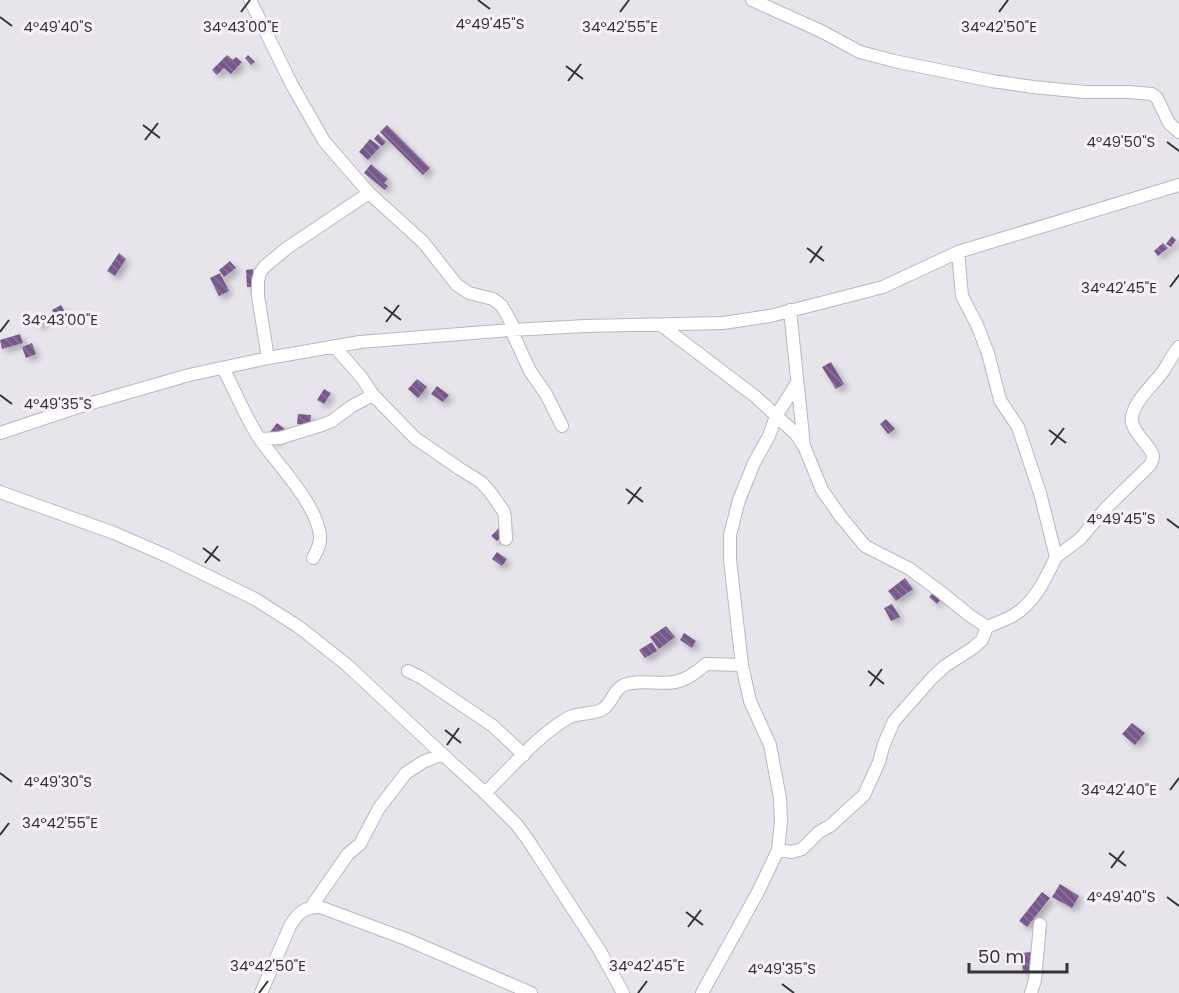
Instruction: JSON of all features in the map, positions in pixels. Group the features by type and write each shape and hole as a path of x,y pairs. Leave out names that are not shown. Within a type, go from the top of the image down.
{"street":[{"path":"250,0 292,85 324,141 369,193 423,242 457,285 469,293 493,299 502,306 512,324 512,331 530,371 546,394 562,426"},
{"path":"752,0 821,31 860,52 894,61 992,81 1050,89 1152,94 1157,98 1169,123 1179,132"},
{"path":"0,433 78,407 189,375 360,342 586,326 723,322 770,315 883,287 958,252 1178,185"},
{"path":"268,358 258,296 260,273 287,248 369,193"},
{"path":"958,252 962,296 988,353 1000,400 1018,427 1040,493 1056,557"},
{"path":"790,310 804,446"},
{"path":"661,325 756,396 796,434 804,446 822,490 865,546 910,569 987,627"},
{"path":"334,346 362,378 373,395 415,438 476,478 490,492 504,512 506,539"},
{"path":"778,850 792,852 802,849 864,795 894,721 945,666 982,640 987,627 1015,615 1034,596 1056,557 1080,539 1107,507 1150,465 1153,458 1152,453 1143,442 1132,418 1143,396 1163,372 1179,347"},
{"path":"223,368 260,439 309,506 320,537 319,546 313,558"},
{"path":"702,993 758,892 778,850 782,822 778,788 770,745 750,701 742,665 730,560 730,535 739,500 757,457 769,436 776,416 797,383"},
{"path":"260,439 279,438 322,425 373,395"},
{"path":"0,492 114,533 255,599 299,627 347,665 517,825 600,951 623,993"},
{"path":"485,793 558,725 570,717 603,709 620,687 626,684 677,682 695,674 706,664 742,665"},
{"path":"408,671 493,726 524,755"},
{"path":"311,907 348,854 360,844 379,808 406,773 442,754"},
{"path":"261,993 295,917 302,910 320,907 406,939 529,993"},
{"path":"1031,993 1035,980 1040,924"}],"building":[{"path":"227,55 233,60 236,57 242,62 231,74 224,68 217,75 212,70"},
{"path":"248,55 255,62 251,65 245,58"},
{"path":"387,125 430,168 423,175 380,132"},
{"path":"378,134 386,142 382,146 374,139"},
{"path":"370,139 380,147 368,160 359,152"},
{"path":"371,164 388,179 384,183 388,186 385,190 364,173"},
{"path":"1172,236 1176,240 1171,247 1166,244"},
{"path":"1163,243 1168,248 1158,256 1154,251"},
{"path":"119,253 126,259 115,276 107,271"},
{"path":"230,261 236,268 224,277 219,270"},
{"path":"253,269 254,287 247,287 246,270"},
{"path":"220,273 229,291 219,296 210,278"},
{"path":"61,305 67,315 58,320 52,310"},
{"path":"41,313 44,324 38,326 34,315"},
{"path":"20,334 23,343 2,349 0,340"},
{"path":"32,343 36,354 26,358 22,347"},
{"path":"831,362 844,384 836,389 822,367"},
{"path":"417,379 427,387 418,398 408,389"},
{"path":"437,386 449,395 443,402 431,394"},
{"path":"324,389 331,393 324,404 317,400"},
{"path":"298,414 311,415 310,426 297,424"},
{"path":"886,419 895,429 888,434 880,424"},
{"path":"277,423 285,429 275,442 267,436"},
{"path":"502,525 508,530 497,541 491,536"},
{"path":"497,552 507,559 502,566 492,559"},
{"path":"905,578 913,589 896,601 888,591"},
{"path":"934,592 941,599 937,604 929,597"},
{"path":"892,604 900,617 891,621 884,608"},
{"path":"666,626 675,637 659,649 650,637"},
{"path":"684,633 696,641 692,648 680,640"},
{"path":"652,642 657,651 645,658 639,650"},
{"path":"1132,723 1145,733 1135,745 1122,734"},
{"path":"1060,884 1079,896 1072,908 1052,897"},
{"path":"1042,892 1050,898 1027,927 1019,921"},
{"path":"1032,952 1034,970 1023,972 1021,953"}]}
